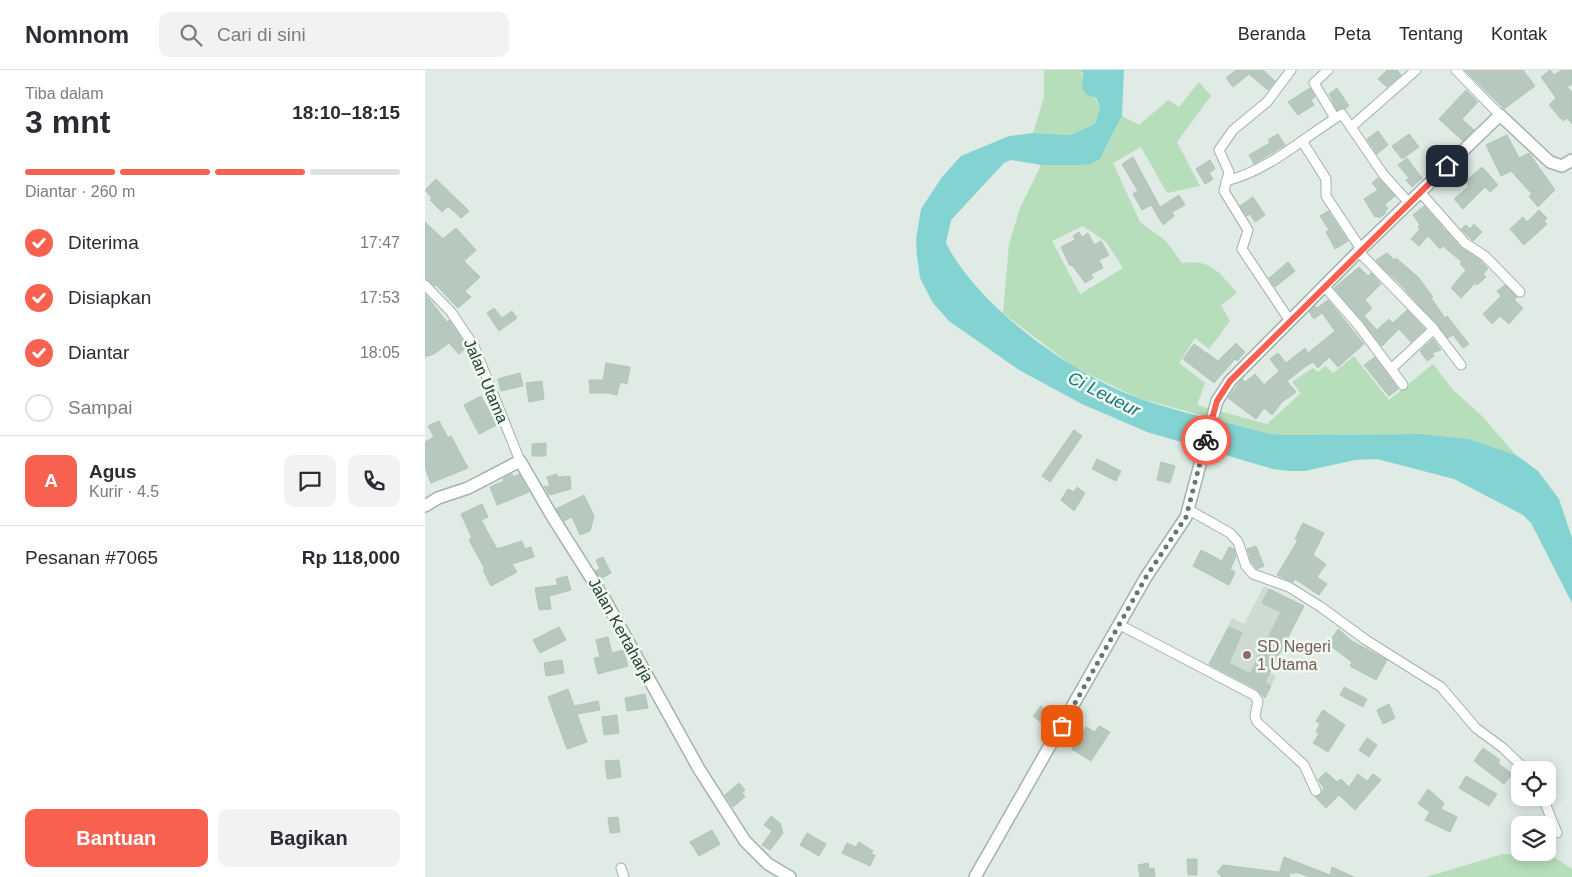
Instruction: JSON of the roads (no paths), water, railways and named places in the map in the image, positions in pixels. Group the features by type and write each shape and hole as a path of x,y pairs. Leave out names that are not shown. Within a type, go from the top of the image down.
{"street":[{"path":"1290,322 1242,249 1247,230 1225,193 1229,172 1219,152 1220,147 1233,130 1267,102 1291,70"},
{"path":"1326,70 1315,80 1314,85 1335,118"},
{"path":"1351,127 1416,70"},
{"path":"1456,70 1553,165 1562,166 1572,160"},
{"path":"1226,181 1248,174 1335,118 1343,115 1383,174 1409,203"},
{"path":"975,877 1146,577 1189,510 1198,468 1217,401 1230,381 1360,250 1500,115"},
{"path":"1302,141 1326,179 1326,196 1360,250 1434,330 1461,365"},
{"path":"1420,192 1465,242 1485,256 1520,292"},
{"name":"Jalan Utama","path":"425,284 451,312 475,346 520,461"},
{"path":"1324,286 1346,309 1403,385"},
{"path":"1391,368 1434,330"},
{"path":"425,506 437,498 468,488 520,461"},
{"name":"Jalan Kertaharja","path":"520,461 605,600 653,689 714,794 745,841 782,875"},
{"path":"1189,510 1230,533 1237,542 1246,566 1253,574 1289,587 1321,607 1366,640 1441,687 1476,728 1517,761"},
{"path":"1120,624 1254,695 1257,701 1255,716 1257,722 1302,763 1316,791"},
{"path":"1546,806 1557,833"}],"water":[{"name":"Ci Leueur","path":"1081,70 1124,70 1122,116 1100,159 1091,164 1079,165 1041,165 1011,160 1004,163 951,220 946,243 960,267 980,290 1029,335 1085,373 1138,398 1185,413 1267,433 1283,435 1422,434 1469,439 1516,455 1538,471 1559,499 1572,538 1572,603 1531,523 1523,515 1454,479 1377,459 1355,460 1305,471 1273,469 1147,432 1082,404 1019,370 949,321 933,303 920,278 916,239 921,209 942,177 961,156 1009,136 1033,133 1070,135 1095,124 1100,107 1096,98 1086,94 1082,88 1083,74"}],"place":[{"name":"SD Negeri 1 Utama","path":"1247,655"}]}
